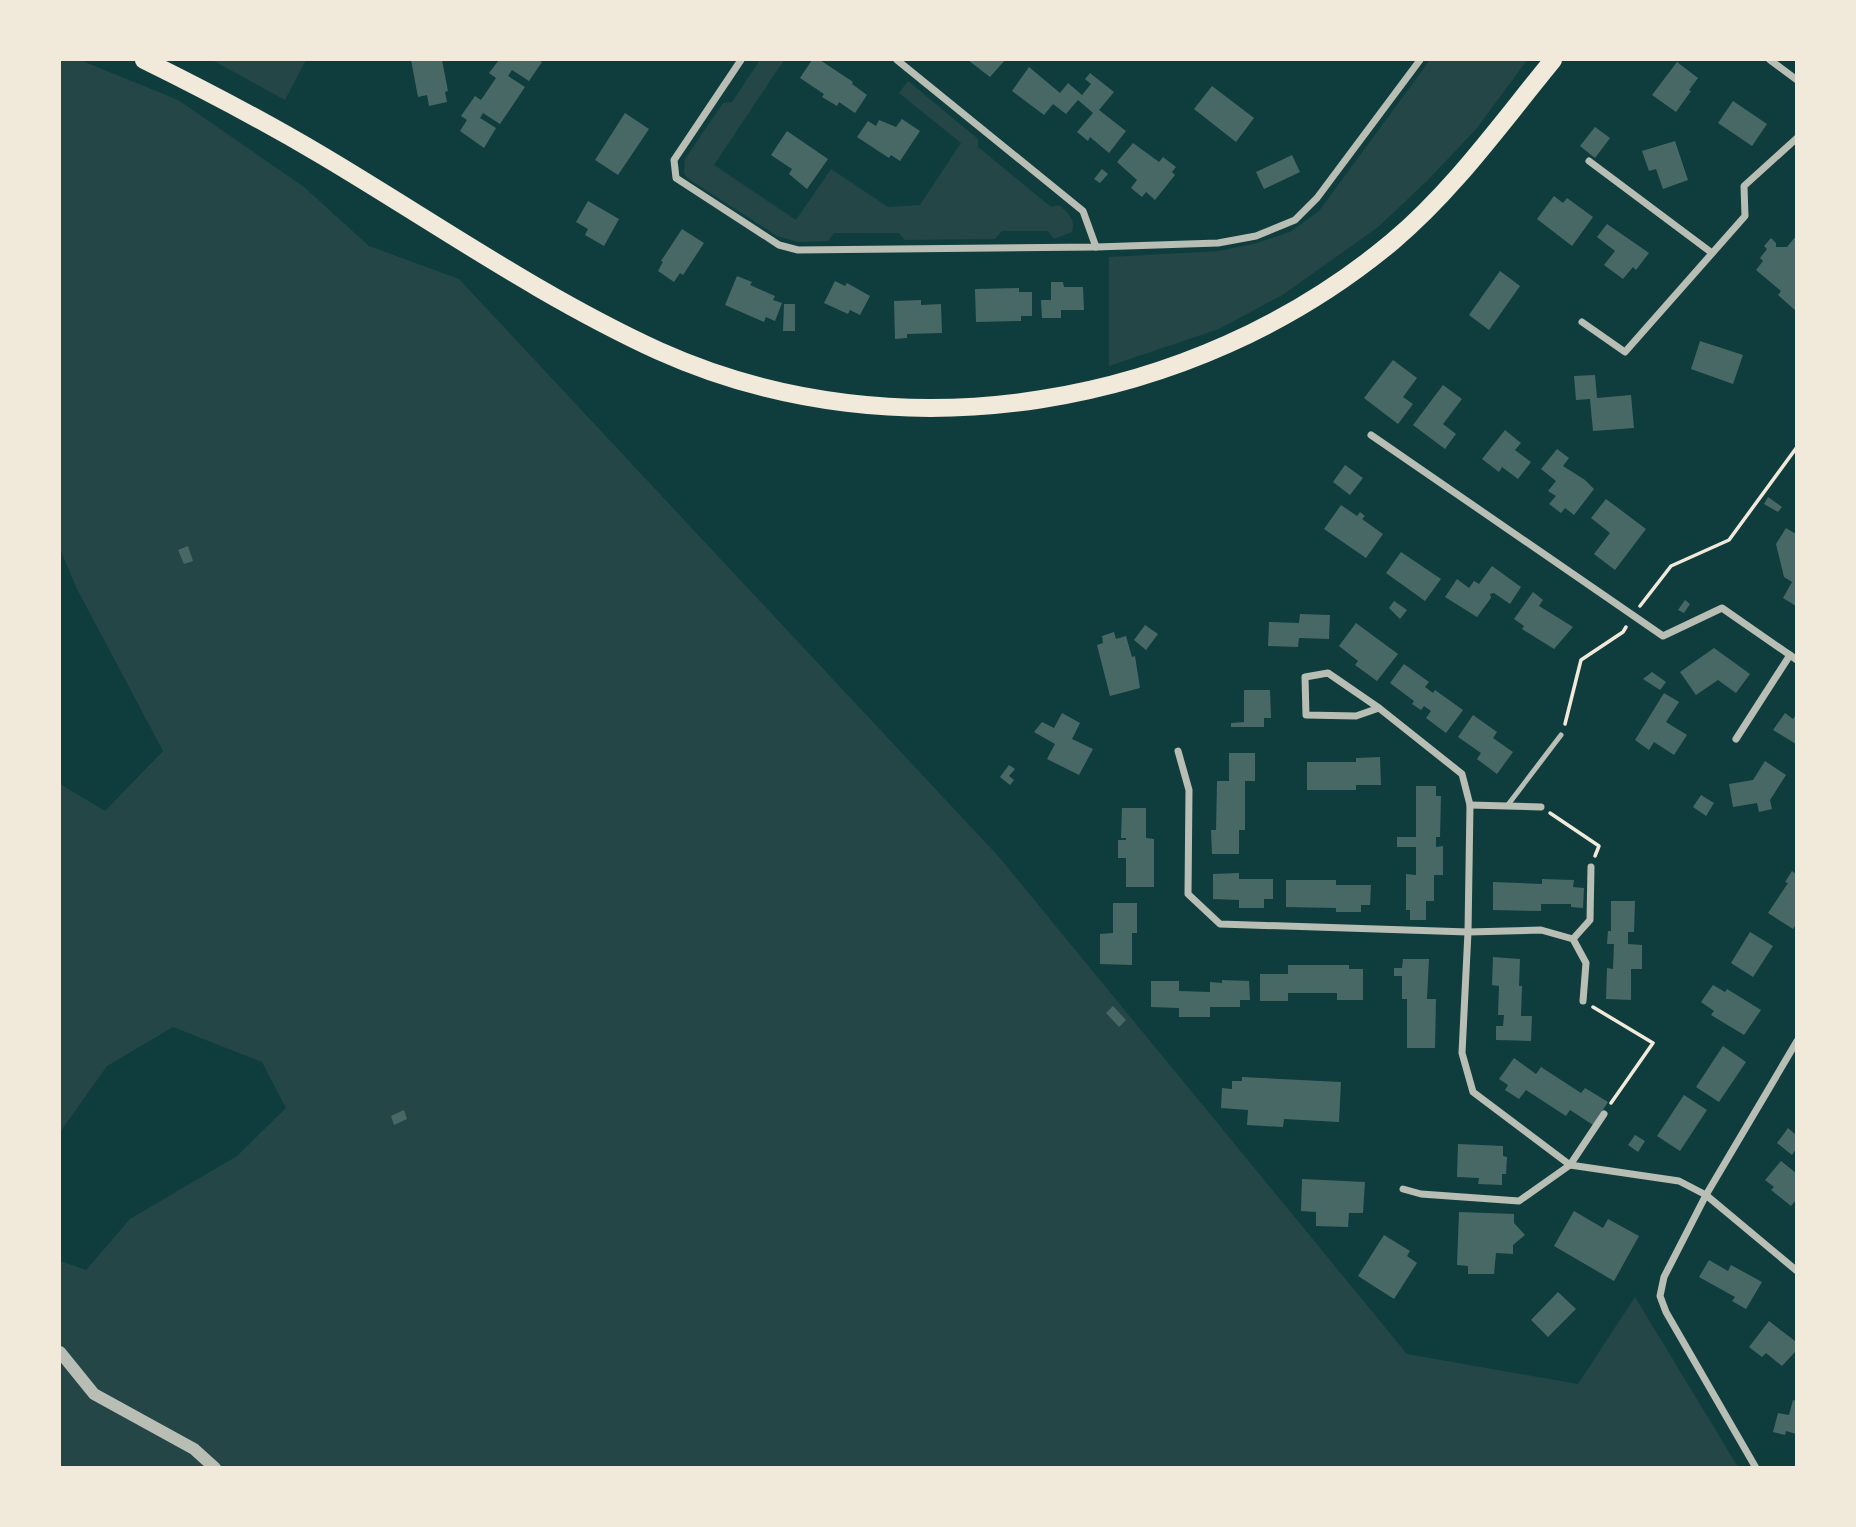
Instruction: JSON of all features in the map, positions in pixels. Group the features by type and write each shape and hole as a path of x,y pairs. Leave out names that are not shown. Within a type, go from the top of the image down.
{"main road":[{"path":"144,60 228,101 592,318 663,353 724,375 783,391 836,401 902,407 962,408 1021,403 1132,380 1198,358 1272,322 1332,286 1392,242 1438,198 1553,60"}],"street":[{"path":"741,60 674,160 677,178 779,245 798,250 1096,247 1217,243 1256,236 1295,220 1317,198 1420,60"},
{"path":"897,60 1083,211 1096,247"},
{"path":"1770,60 1797,80"},
{"path":"1582,321 1625,352 1745,216 1744,186 1797,138"},
{"path":"1589,161 1712,253"},
{"path":"1371,435 1663,636 1722,608 1793,658 1736,739"},
{"path":"1379,708 1356,716 1306,715 1305,677 1328,673 1379,708 1462,774 1470,805 1462,1054 1473,1092 1570,1165 1679,1181 1706,1195 1797,1271"},
{"path":"1178,751 1189,790 1188,894 1220,924 1468,932 1541,930 1573,939 1587,963 1583,1001"},
{"path":"1470,805 1541,807"},
{"path":"1573,939 1590,920 1591,867"},
{"path":"1756,1468 1666,1312 1660,1296 1664,1277 1706,1195 1797,1041"},
{"path":"1403,1189 1421,1194 1519,1201 1570,1165 1604,1114"},
{"path":"60,1352 94,1394 194,1449 215,1468"}],"lane":[{"path":"1507,806 1561,734"}],"path":[{"path":"1729,540 1797,447"},
{"path":"1541,807 1599,846 1591,867"},
{"path":"1583,1001 1653,1043 1604,1114"}],"shaded area":[{"path":"60,60 80,60 178,100 304,187 369,246 459,279 999,857 1407,1354 1578,1384 1635,1297 1738,1467 60,1467 60,1261 86,1270 130,1219 237,1156 286,1108 262,1062 173,1027 107,1066 60,1132 60,784 105,811 163,751 77,589 60,549"},
{"path":"212,60 306,60 285,100"},
{"path":"758,60 784,60 714,165 796,220 831,169 888,207 920,205 961,143 899,93 908,81 978,139 978,147 1051,207 1059,205 1072,220 1072,232 1054,239 1048,231 1002,231 995,239 905,240 899,233 834,233 828,241 798,242 777,236 687,178 684,173 685,159 723,103 732,102"},
{"path":"1430,60 1527,60 1477,128 1427,181 1378,227 1284,294 1219,329 1109,366 1109,257 1219,251 1290,232 1319,211"}],"building":[{"path":"411,60 442,60 448,91 445,92 447,102 429,106 427,95 418,97"},
{"path":"499,60 542,62 529,81 512,70 508,76 525,87 500,124 483,113 480,118 496,128 484,148 460,131 467,120 461,116 475,96 481,100 496,78 489,73"},
{"path":"812,60 820,60 867,95 855,113 839,102 837,106 822,97 824,94 800,78"},
{"path":"968,60 1005,60 990,77"},
{"path":"1677,62 1698,78 1676,112 1652,95"},
{"path":"1029,67 1060,93 1068,83 1082,95 1091,84 1085,79 1090,73 1114,92 1099,110 1126,131 1109,153 1090,137 1088,141 1077,132 1093,113 1078,100 1066,114 1053,104 1044,115 1012,91"},
{"path":"1212,86 1254,118 1236,142 1194,109"},
{"path":"1733,101 1767,124 1752,146 1718,123"},
{"path":"625,113 649,129 618,175 595,160"},
{"path":"902,119 920,131 900,161 891,155 889,158 857,137 868,121 876,126 879,120 896,127"},
{"path":"1595,127 1610,138 1595,158 1580,146"},
{"path":"787,131 828,159 807,189 789,174 792,169 771,155"},
{"path":"1675,141 1688,180 1663,189 1656,169 1649,171 1642,151"},
{"path":"1133,143 1159,162 1163,157 1176,167 1172,172 1175,175 1155,200 1146,192 1142,197 1131,188 1137,180 1117,162"},
{"path":"1292,155 1300,172 1264,189 1256,172"},
{"path":"1102,169 1108,174 1100,183 1094,179"},
{"path":"1554,196 1563,203 1567,198 1593,217 1572,246 1537,219"},
{"path":"588,201 619,219 604,246 585,235 588,229 576,222"},
{"path":"1607,224 1649,253 1636,270 1633,267 1623,279 1604,265 1615,251 1597,237"},
{"path":"682,229 704,243 683,275 680,273 674,282 658,271 663,262 661,261"},
{"path":"1796,236 1796,311 1778,295 1781,291 1756,270 1767,249 1764,246 1771,238 1776,247 1787,247"},
{"path":"1500,271 1520,286 1489,330 1469,315"},
{"path":"737,276 752,282 750,285 775,296 773,300 782,303 775,321 766,317 764,322 725,305"},
{"path":"835,281 845,286 847,283 870,296 860,315 850,310 848,314 824,303"},
{"path":"1051,282 1063,282 1064,287 1083,287 1084,310 1061,310 1061,318 1042,318 1041,300 1051,300"},
{"path":"1019,288 1019,292 1032,292 1032,316 1021,316 1021,321 976,322 975,289"},
{"path":"921,300 921,305 941,304 942,333 907,334 907,338 895,339 894,301"},
{"path":"784,304 795,304 795,331 783,331"},
{"path":"1700,341 1743,355 1733,384 1691,369"},
{"path":"1393,360 1417,378 1403,397 1413,404 1398,424 1364,398"},
{"path":"1595,375 1597,398 1631,395 1634,428 1593,431 1590,399 1576,400 1574,376"},
{"path":"1443,385 1462,399 1443,424 1456,434 1445,449 1413,425"},
{"path":"1505,430 1521,443 1515,450 1531,462 1518,479 1502,467 1499,472 1482,459"},
{"path":"1557,449 1569,458 1563,466 1594,489 1574,515 1565,508 1561,513 1549,504 1556,496 1548,491 1556,481 1541,469"},
{"path":"1345,465 1363,478 1350,495 1333,482"},
{"path":"1768,497 1782,507 1778,512 1764,504"},
{"path":"1606,499 1646,529 1615,570 1594,554 1610,533 1591,518"},
{"path":"1341,505 1357,516 1360,512 1365,516 1362,519 1383,534 1366,558 1324,529"},
{"path":"1786,528 1796,534 1796,606 1783,598 1792,582 1784,577 1776,544"},
{"path":"188,546 193,561 184,564 178,550"},
{"path":"1401,552 1441,579 1425,601 1386,573"},
{"path":"1492,566 1521,587 1510,604 1494,593 1490,594 1491,598 1477,617 1445,597 1457,579 1469,588 1474,581 1479,584"},
{"path":"1533,592 1543,600 1539,606 1573,627 1554,649 1522,629 1524,626 1514,619"},
{"path":"1685,600 1690,604 1684,613 1678,610"},
{"path":"1394,601 1407,610 1400,619 1389,608"},
{"path":"1300,614 1330,615 1329,639 1299,638 1298,647 1268,646 1269,622 1299,623"},
{"path":"1356,623 1398,654 1377,681 1355,665 1358,661 1339,646"},
{"path":"1145,625 1158,634 1146,650 1134,640"},
{"path":"1114,632 1116,639 1126,636 1132,657 1135,656 1140,688 1110,696 1097,645 1103,643 1102,636"},
{"path":"1714,648 1750,674 1736,693 1718,680 1696,695 1680,672"},
{"path":"1404,664 1429,682 1425,687 1433,693 1435,690 1463,710 1446,733 1426,718 1431,711 1424,706 1421,710 1412,704 1414,701 1390,683"},
{"path":"1652,672 1666,682 1660,690 1643,679"},
{"path":"1244,690 1270,690 1271,718 1264,718 1264,727 1231,727 1231,723 1244,722"},
{"path":"1664,693 1679,702 1666,722 1687,735 1674,755 1654,742 1649,750 1635,740"},
{"path":"1062,713 1080,723 1072,739 1093,749 1079,775 1047,759 1055,744 1034,732 1042,722 1054,728"},
{"path":"1785,713 1793,719 1796,715 1796,744 1773,730"},
{"path":"1473,715 1497,732 1493,738 1513,752 1497,774 1477,759 1481,753 1458,737"},
{"path":"1229,753 1255,753 1255,781 1245,781 1245,830 1239,830 1239,854 1212,854 1211,830 1216,830 1217,781 1229,781"},
{"path":"1380,757 1381,785 1356,785 1356,790 1307,790 1307,762 1356,762 1356,758"},
{"path":"1765,761 1786,775 1770,800 1772,809 1759,812 1757,803 1733,807 1729,784 1753,780"},
{"path":"1009,765 1015,769 1009,776 1014,780 1010,785 1000,777"},
{"path":"1416,786 1436,786 1436,796 1441,796 1440,837 1436,837 1436,847 1443,846 1443,875 1434,875 1434,901 1426,901 1426,920 1410,920 1410,910 1406,910 1406,874 1416,875 1416,847 1397,847 1397,837 1416,837"},
{"path":"1701,795 1714,803 1706,816 1693,807"},
{"path":"1122,808 1146,808 1146,838 1154,839 1154,887 1126,887 1126,858 1118,858 1118,840 1126,840 1121,838"},
{"path":"1792,871 1796,874 1796,924 1793,929 1768,913 1788,883 1785,882"},
{"path":"1239,873 1239,879 1273,879 1273,899 1264,899 1264,908 1239,908 1239,900 1213,899 1213,874"},
{"path":"1542,879 1574,880 1573,887 1584,888 1583,908 1571,907 1571,904 1541,904 1541,911 1493,910 1493,882 1542,884"},
{"path":"1286,880 1336,880 1336,885 1371,885 1370,905 1361,905 1361,912 1336,912 1336,908 1286,907"},
{"path":"1611,901 1635,901 1634,932 1628,932 1628,944 1642,945 1642,969 1631,969 1631,1000 1606,999 1607,968 1613,969 1614,944 1607,944 1608,931 1611,931"},
{"path":"1113,903 1137,903 1137,933 1132,933 1132,965 1100,964 1100,934 1113,933"},
{"path":"1750,932 1773,946 1753,977 1731,963"},
{"path":"1493,957 1520,959 1521,1016 1532,1016 1531,1041 1496,1040 1496,1026 1503,1026 1504,1015 1498,1015 1499,986 1492,985"},
{"path":"1403,959 1429,959 1427,999 1436,999 1435,1048 1407,1048 1407,999 1402,999 1402,976 1394,976 1394,968 1402,968"},
{"path":"1288,965 1349,965 1349,969 1363,969 1363,1000 1337,1000 1337,993 1288,993 1288,1001 1260,1001 1260,974 1288,974"},
{"path":"1222,980 1249,981 1250,1000 1240,1000 1240,1007 1210,1007 1210,1017 1179,1017 1179,1008 1151,1007 1151,981 1179,981 1179,991 1210,992 1210,982 1222,983"},
{"path":"1713,985 1725,992 1727,989 1761,1010 1744,1035 1711,1015 1714,1011 1701,1002"},
{"path":"1113,1006 1126,1020 1119,1027 1106,1013"},
{"path":"1723,1046 1746,1062 1719,1102 1696,1087"},
{"path":"1514,1058 1536,1074 1541,1067 1581,1093 1585,1088 1608,1102 1593,1125 1570,1110 1566,1116 1526,1090 1519,1099 1505,1090 1508,1085 1499,1079"},
{"path":"1242,1077 1341,1082 1339,1122 1284,1119 1283,1127 1247,1125 1248,1110 1221,1108 1222,1088 1232,1089 1232,1081 1242,1081"},
{"path":"1684,1095 1707,1110 1680,1151 1657,1136"},
{"path":"404,1110 407,1119 394,1125 391,1116"},
{"path":"1788,1128 1796,1135 1796,1149 1792,1155 1777,1143"},
{"path":"1635,1135 1645,1141 1638,1152 1628,1145"},
{"path":"1458,1144 1503,1146 1503,1156 1507,1157 1502,1185 1478,1184 1479,1178 1457,1177"},
{"path":"1781,1161 1796,1173 1796,1200 1791,1206 1771,1190 1774,1187 1765,1180"},
{"path":"1302,1179 1365,1182 1363,1213 1349,1213 1348,1227 1316,1226 1316,1212 1301,1211"},
{"path":"1574,1211 1603,1228 1608,1219 1639,1236 1614,1281 1554,1246"},
{"path":"1459,1212 1514,1214 1514,1223 1525,1235 1513,1245 1513,1254 1496,1253 1494,1274 1468,1274 1468,1266 1457,1265"},
{"path":"1384,1235 1410,1251 1407,1256 1417,1263 1394,1299 1358,1276"},
{"path":"1709,1260 1728,1271 1731,1265 1762,1282 1746,1309 1732,1301 1735,1297 1699,1277"},
{"path":"1558,1292 1576,1309 1548,1337 1531,1320"},
{"path":"1769,1321 1795,1341 1796,1339 1796,1353 1782,1366 1766,1353 1762,1357 1749,1347"},
{"path":"1793,1400 1796,1401 1796,1434 1786,1431 1785,1435 1773,1432 1778,1413 1789,1415"}]}
